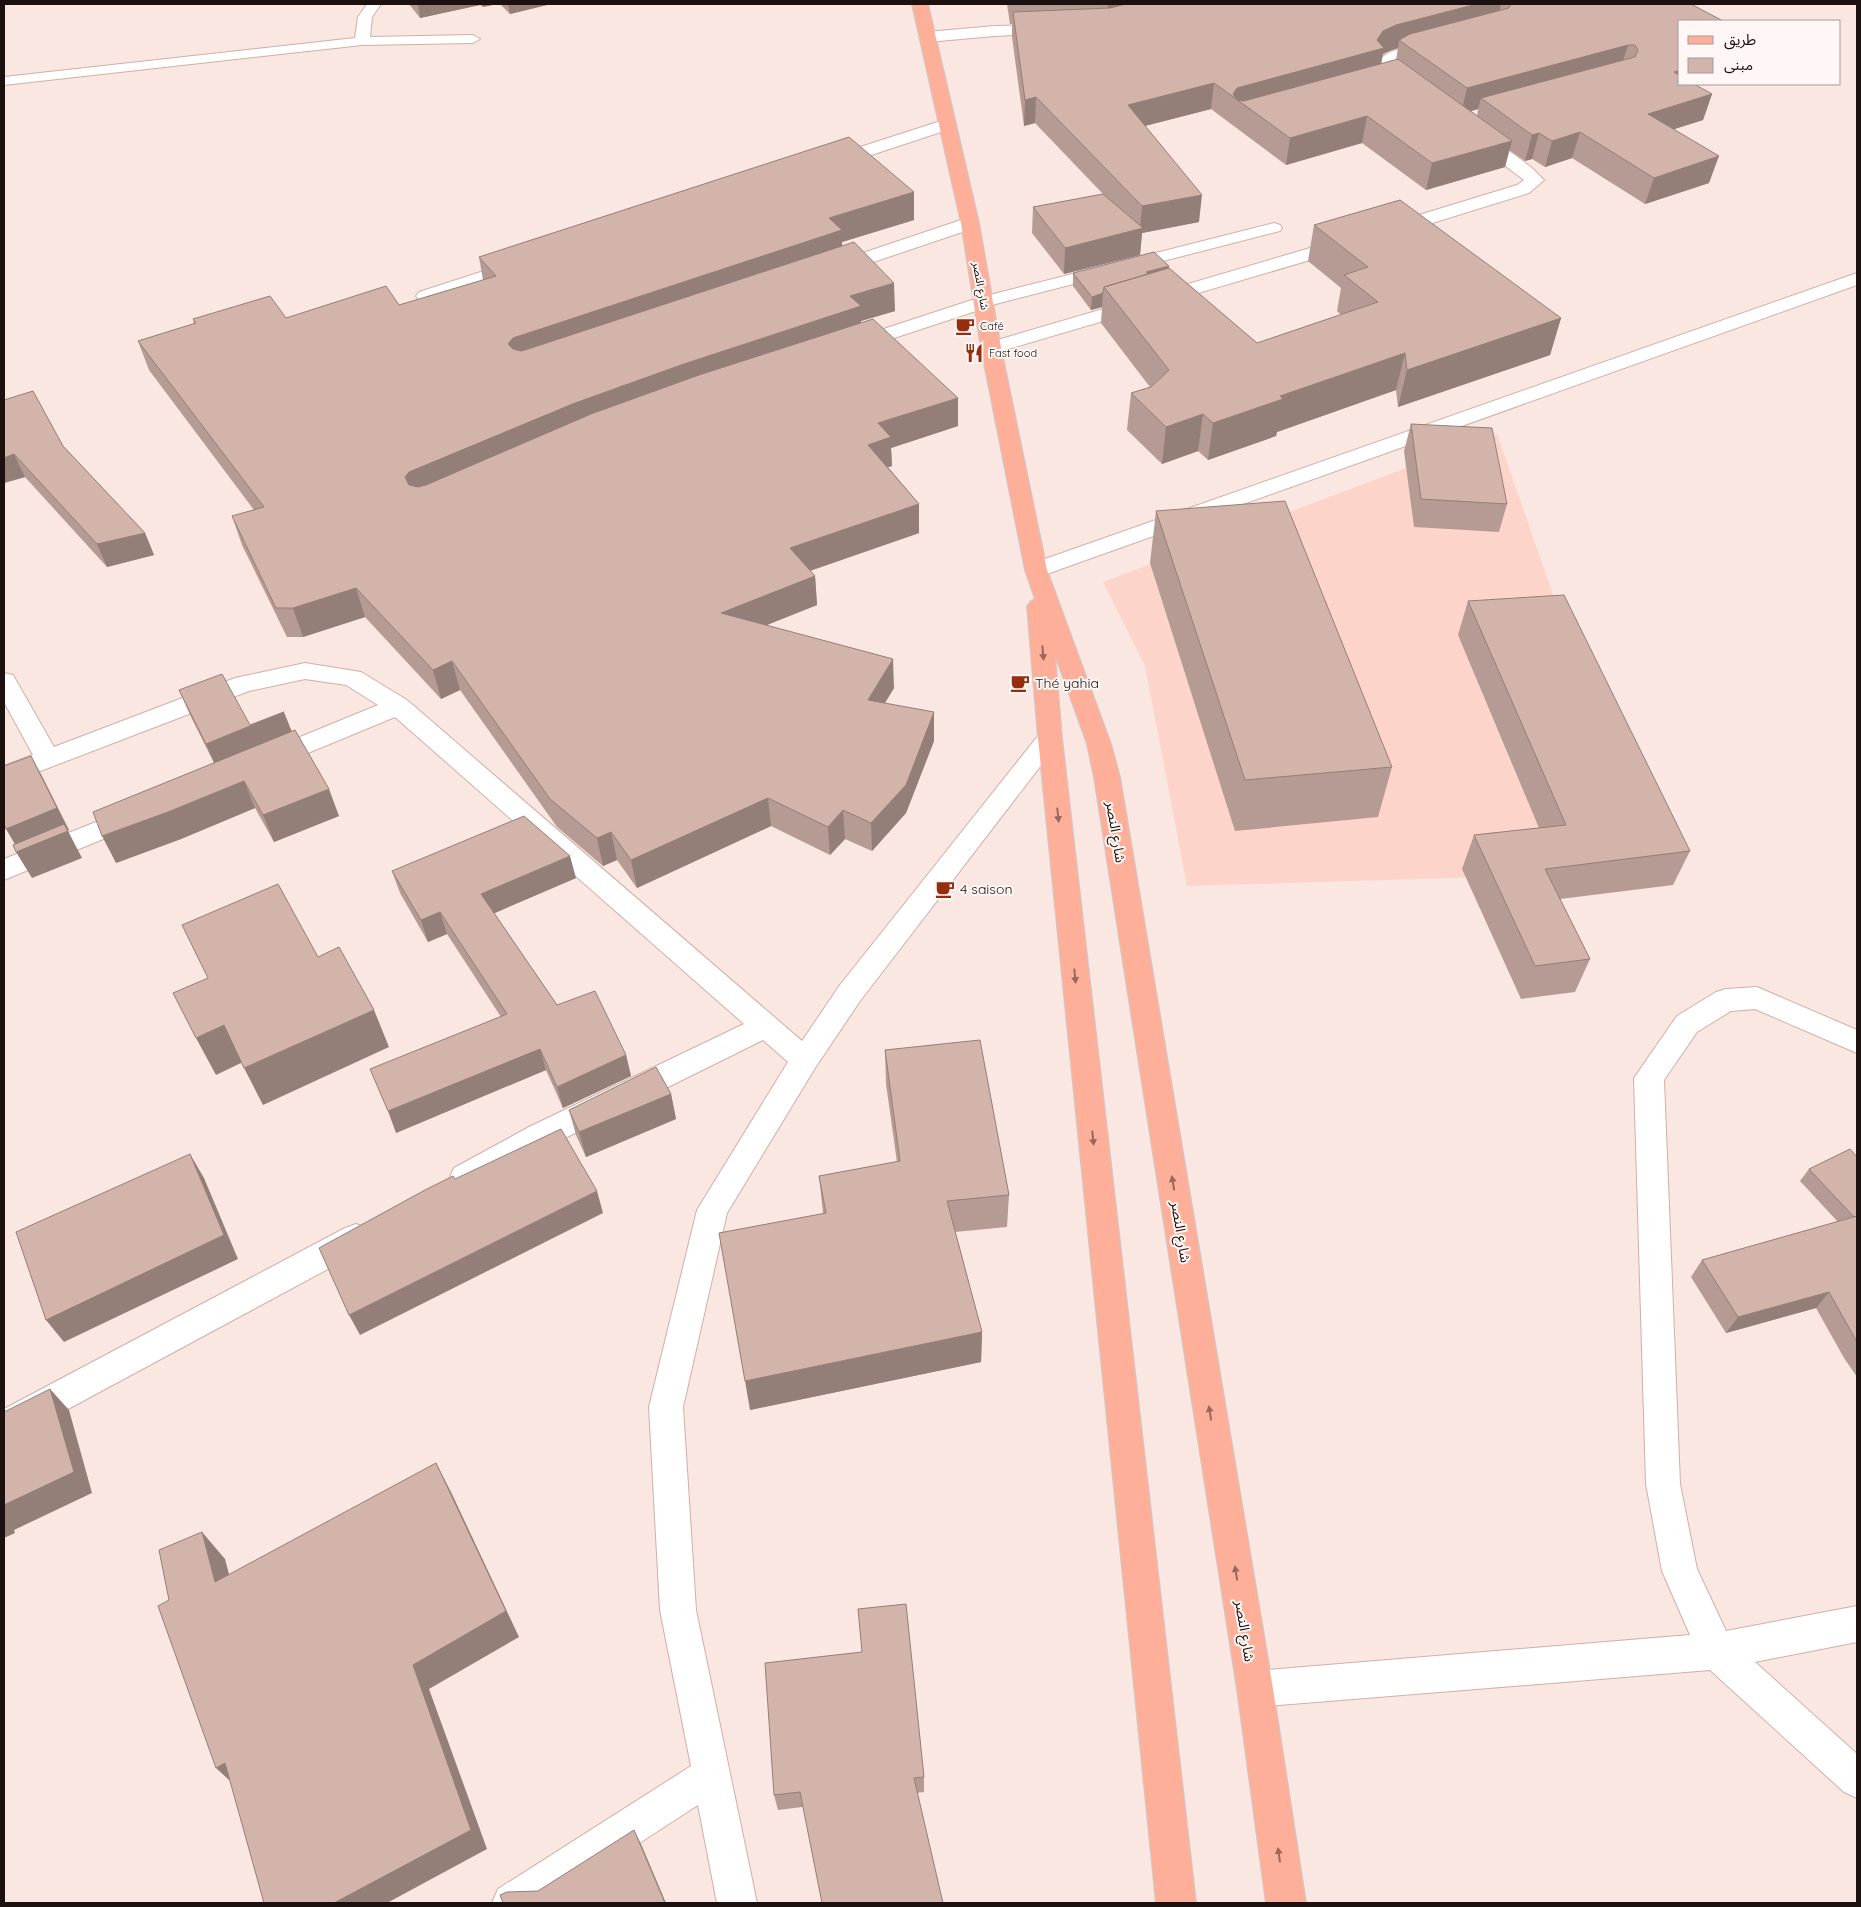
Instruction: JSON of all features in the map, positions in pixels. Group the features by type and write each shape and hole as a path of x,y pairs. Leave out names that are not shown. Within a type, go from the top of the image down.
{"main road":[{"name":"شارع النصر","path":"920,4 970,223 990,348 1036,570 1050,738 1176,1903"},
{"name":"شارع النصر","path":"1036,570 1092,726 1107,777 1255,1690 1286,1903"}],"street":[{"path":"927,36 995,31 1067,30"},
{"path":"1418,93 1382,67 1384,61 1398,55 1452,41"},
{"path":"1378,82 1396,77"},
{"path":"814,168 947,124"},
{"path":"990,348 1364,238 1523,189 1535,180 1462,125"},
{"path":"819,274 970,223"},
{"path":"426,296 530,262"},
{"path":"1036,570 1857,278"},
{"path":"835,351 984,302"},
{"path":"4,776 244,684 305,671 352,678 398,706 805,1060"},
{"path":"4,681 48,759"},
{"path":"251,767 398,706"},
{"path":"737,1903 678,1610 666,1407 712,1210 805,1060 850,993 1050,738"},
{"path":"4,870 150,809"},
{"path":"1857,1042 1757,998 1726,1000 1687,1024 1649,1078 1663,1484 1680,1571 1716,1651 1857,1779"},
{"path":"438,1192 540,1136 766,1026"},
{"path":"4,1426 379,1225"},
{"path":"1255,1690 1716,1651 1857,1624"},
{"path":"512,1903 712,1774"}],"lane":[{"path":"362,41 365,17 374,4"},
{"path":"4,81 362,41 473,39"},
{"path":"984,302 1274,228"}],"shaded area":[{"path":"1497,434 1650,872 1187,886 1145,666 1103,582"}],"building":[{"path":"1126,4 1477,4 1396,25 1383,31 1377,40 1384,48 1237,88 1233,94 1237,99 1214,83 1128,105 1202,195 1142,206 1036,97 1025,100 1013,12 1110,8"},
{"path":"1511,4 1691,4 1721,20 1678,20 1678,71 1674,72 1678,75 1678,85 1696,85 1712,94 1648,114 1719,156 1654,178 1580,132 1552,141 1539,133 1532,135 1481,98 1635,57 1638,50 1635,45 1628,45 1467,88 1399,40 1410,34 1509,8"},
{"path":"1398,59 1512,141 1432,163 1367,116 1290,138 1238,100 1244,101"},
{"path":"849,137 914,192 829,218 842,230 513,338 508,344 513,349 521,351 528,349 854,242 894,283 850,296 861,306 684,364 575,403 409,472 405,477 409,485 418,487 426,485 591,414 699,375 873,319 958,398 878,423 891,437 868,445 919,504 790,548 815,576 721,613 893,659 868,700 934,712 906,785 871,823 843,810 828,827 768,798 631,860 611,832 597,838 550,799 452,661 433,670 356,588 293,608 276,608 232,516 264,507 138,341 196,323 193,319 270,296 286,318 386,286 399,305 496,276 479,257"},
{"path":"1103,194 1143,228 1065,248 1033,207"},
{"path":"1400,200 1561,318 1407,370 1405,353 1280,396 1283,399 1213,423 1203,414 1166,427 1131,393 1151,387 1169,370 1104,287 1169,268 1257,343 1378,302 1344,275 1368,267 1314,225"},
{"path":"1154,252 1169,266 1104,287 1103,293 1092,297 1073,273"},
{"path":"33,391 63,446 145,533 97,544 14,454 4,458 4,400"},
{"path":"1411,424 1492,428 1507,504 1421,499"},
{"path":"1285,501 1392,767 1245,780 1156,511"},
{"path":"1564,595 1690,851 1545,869 1590,959 1535,966 1474,835 1566,825 1468,601"},
{"path":"222,674 250,725 284,712 206,744 179,690"},
{"path":"295,730 329,789 263,815 244,781 102,836 93,812"},
{"path":"31,756 57,808 6,829 4,824 4,766"},
{"path":"524,816 570,856 481,894 557,1005 595,991 626,1055 557,1087 540,1049 388,1111 370,1069 507,1014 440,912 421,920 392,871"},
{"path":"64,824 68,831 16,852 13,845"},
{"path":"278,884 318,957 339,947 374,1010 244,1068 224,1025 196,1038 173,993 208,978 182,925"},
{"path":"980,1040 1009,1195 947,1201 982,1332 745,1381 719,1233 826,1213 819,1176 900,1161 885,1050"},
{"path":"656,1067 671,1094 579,1132 569,1110"},
{"path":"561,1129 597,1191 349,1315 319,1248 453,1176 455,1179"},
{"path":"1850,1149 1857,1157 1857,1216 1854,1217 1809,1169"},
{"path":"190,1154 224,1235 46,1320 16,1232"},
{"path":"1857,1216 1857,1342 1829,1292 1738,1317 1702,1260"},
{"path":"50,1389 74,1472 4,1505 4,1412"},
{"path":"436,1463 506,1611 413,1665 471,1830 334,1903 264,1903 225,1763 216,1768 158,1606 169,1600 159,1550 202,1532 215,1582"},
{"path":"906,1604 924,1777 914,1778 943,1903 822,1903 800,1792 774,1795 765,1663 862,1652 858,1609"},
{"path":"634,1830 665,1903 503,1903 500,1895 507,1892 538,1891"}],"place":[{"name":"Café","path":"965,326"},
{"name":"Fast food","path":"974,353"},
{"name":"Thé yahia","path":"1020,683"},
{"name":"4 saison","path":"945,889"}]}
